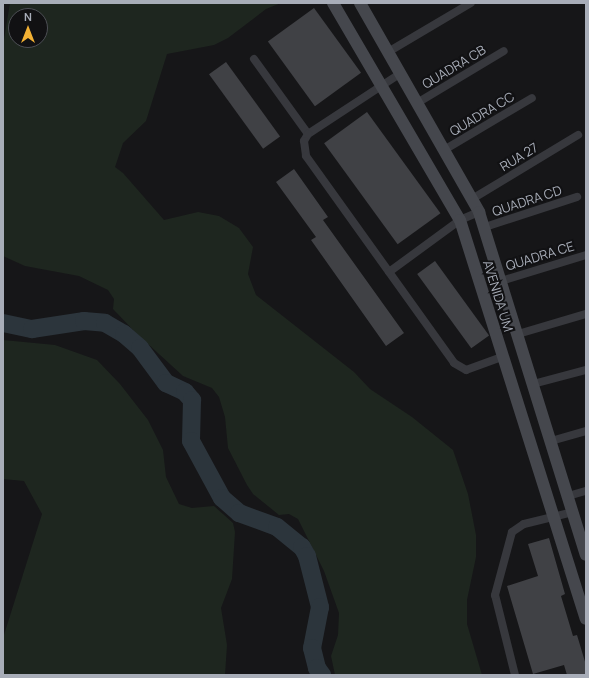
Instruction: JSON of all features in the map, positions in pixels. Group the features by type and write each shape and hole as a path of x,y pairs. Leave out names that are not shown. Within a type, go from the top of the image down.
{"street":[{"name":"AVENIDA UM","path":"333,3 460,220 502,357 556,517 586,619"},
{"name":"AVENIDA UM","path":"360,3 479,212 585,547"},
{"path":"388,52 471,3"},
{"name":"QUADRA CB","path":"417,103 504,51"},
{"path":"254,58 308,134"},
{"path":"401,73 308,134 304,141 306,156 454,363 466,370 502,357"},
{"name":"QUADRA CC","path":"444,150 532,98"},
{"name":"RUA 27","path":"472,199 578,135"},
{"name":"QUADRA CD","path":"485,228 577,197"},
{"path":"389,272 460,220 479,212"},
{"name":"QUADRA CE","path":"501,281 586,255"},
{"path":"518,334 586,314"},
{"path":"533,384 586,370"},
{"path":"551,441 586,431"},
{"path":"568,496 586,491"},
{"path":"515,675 497,608 497,588 512,532 524,524 573,512"}],"shaded area":[{"path":"10,3 281,3 266,9 228,38 214,45 167,54 146,121 123,143 115,167 123,173 164,220 198,212 219,216 239,228 253,247 248,274 256,295 354,372 370,389 412,417 453,450 468,494 476,535 476,557 467,600 467,624 482,675 335,675 331,656 338,635 339,613 324,571 298,519 289,514 279,515 253,494 247,485 228,448 225,417 219,397 212,388 183,376 136,333 113,309 114,299 108,290 79,276 25,266 3,256 3,45 8,15 8,48 48,48 48,8 9,8"},
{"path":"3,340 55,345 97,360 120,384 148,420 163,450 166,477 179,504 192,508 214,506 233,523 235,532 232,579 221,608 227,645 225,675 4,675 3,638 42,514 24,481 3,479"}],"building":[{"path":"314,8 361,73 315,106 268,42"},
{"path":"226,62 280,136 263,149 209,74"},
{"path":"367,112 440,213 398,244 324,143"},
{"path":"294,169 328,217 323,220 404,333 386,346 311,240 316,237 276,182"},
{"path":"435,261 489,335 471,348 417,274"},
{"path":"549,538 565,594 561,596 573,636 577,635 586,665 586,675 567,675 564,665 533,674 507,586 538,576 528,544"}],"waterway":[{"path":"3,323 32,329 84,321 105,323 124,334 140,348 166,383 185,392 192,400 191,441 222,498 239,513 277,527 302,547 307,556 320,607 312,648 317,668 322,675"}]}
